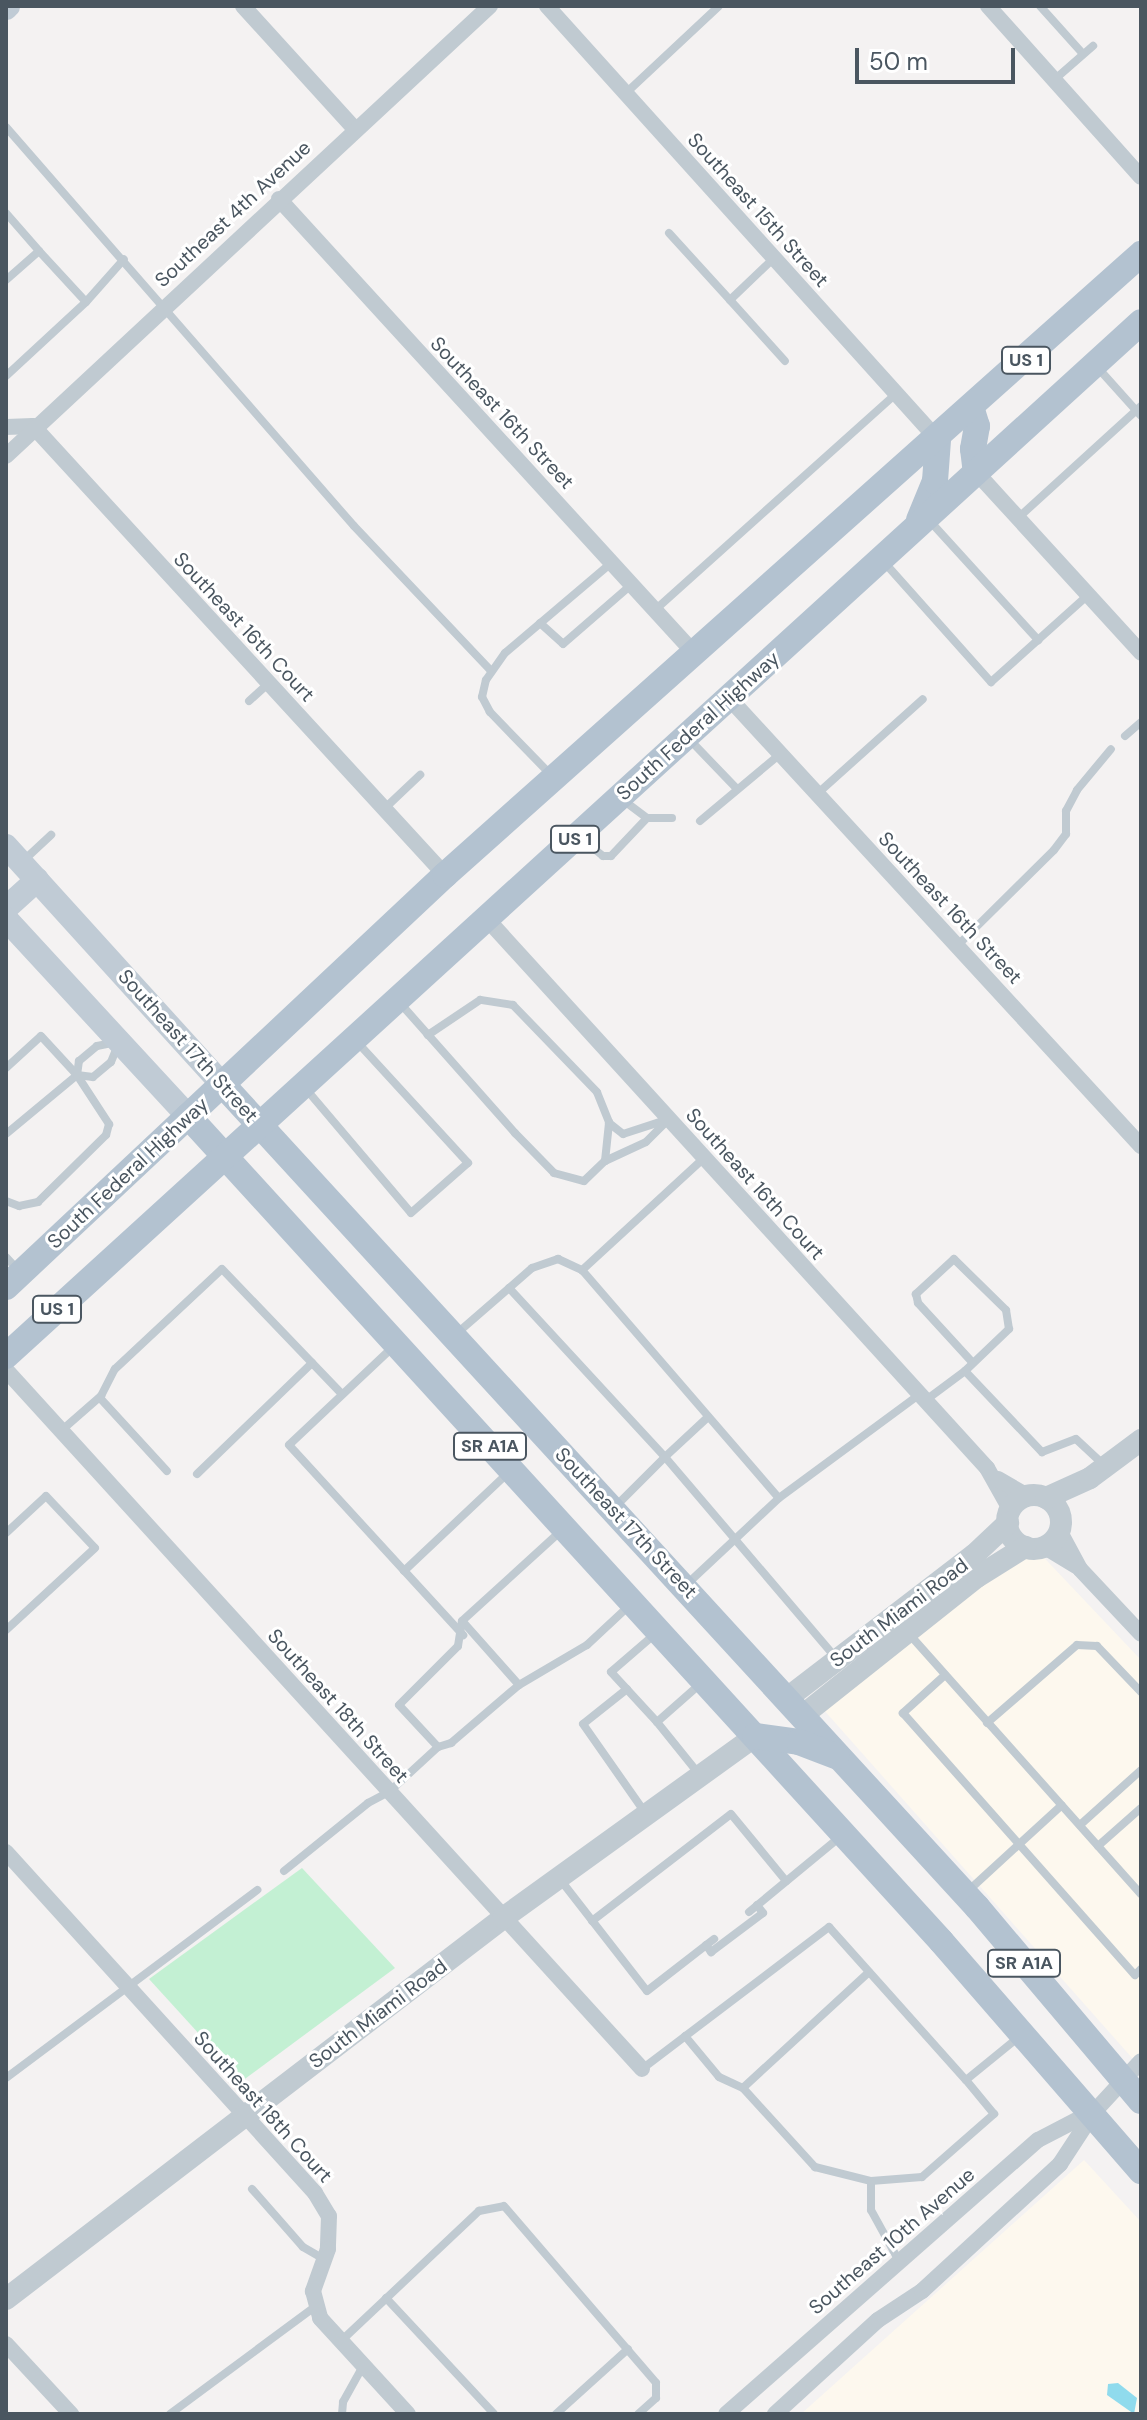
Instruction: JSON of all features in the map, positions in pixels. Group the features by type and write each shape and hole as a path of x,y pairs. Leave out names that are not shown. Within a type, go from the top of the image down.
{"main road":[{"name":"South Federal Highway","path":"11,1272 188,1116 445,875 972,410 1141,254"},
{"name":"South Federal Highway","path":"6,1356 1141,322"},
{"path":"972,410 977,426 973,449 976,472"},
{"path":"921,522 935,481 938,440"},
{"path":"6,908 22,863"},
{"name":"Southeast 17th Street","path":"22,863 965,1894 1132,2069 1141,2101"},
{"path":"6,919 188,1116"},
{"name":"SR A1A","path":"188,1116 844,1834 1094,2112 1141,2171"},
{"path":"755,1736 799,1742 840,1758"}],"street":[{"path":"243,6 355,129"},
{"name":"Southeast 4th Avenue","path":"6,456 33,426 490,6"},
{"name":"Southeast 15th Street","path":"547,6 938,440"},
{"path":"988,6 1141,177"},
{"name":"Southeast 16th Street","path":"279,199 695,654"},
{"path":"6,427 33,426"},
{"name":"Southeast 16th Court","path":"33,426 445,875"},
{"path":"976,472 1141,653"},
{"name":"Southeast 16th Street","path":"729,698 1141,1146"},
{"name":"Southeast 16th Court","path":"487,919 994,1476 1035,1512"},
{"name":"Southeast 18th Street","path":"6,1370 642,2069"},
{"name":"South Miami Road","path":"794,1708 837,1660 974,1555 1141,1440"},
{"path":"1080,1569 1011,1535 1035,1512 1080,1569 1141,1634"},
{"name":"South Miami Road","path":"794,1708 1034,1546 1035,1512"},
{"name":"South Miami Road","path":"6,2299 503,1918 755,1736"},
{"name":"Southeast 18th Court","path":"6,1852 315,2193 329,2216 325,2259 313,2291 317,2305"},
{"name":"Southeast 10th Avenue","path":"775,2414 878,2320 922,2291 1060,2164 1094,2112 1132,2069"},
{"name":"Southeast 10th Avenue","path":"726,2414 1038,2140 1094,2112"},
{"path":"317,2305 320,2318 408,2414"},
{"path":"6,2344 71,2414"}],"lane":[{"path":"626,93 719,6"},
{"path":"1040,6 1080,57"},
{"path":"1054,80 1093,46"},
{"path":"6,128 124,259 344,515 491,671"},
{"path":"6,213 86,302"},
{"path":"669,233 785,361"},
{"path":"6,280 39,251"},
{"path":"730,300 774,258"},
{"path":"6,376 86,302 124,259"},
{"path":"1018,518 1139,411 1095,364"},
{"path":"655,610 896,394"},
{"path":"921,522 1038,640"},
{"path":"881,559 991,682 1088,595"},
{"path":"554,778 490,712 482,697 491,671 540,623 612,563"},
{"path":"540,623 563,644 632,584"},
{"path":"249,701 269,683"},
{"path":"817,794 923,699"},
{"path":"1125,736 1141,722"},
{"path":"687,736 737,789"},
{"path":"957,946 1054,850 1066,834 1066,811 1077,790 1111,749"},
{"path":"700,821 780,754"},
{"path":"384,809 420,775"},
{"path":"620,798 647,818 672,818"},
{"path":"578,835 603,856 611,856 647,818"},
{"path":"22,863 51,835"},
{"path":"397,1000 554,1173 584,1181 605,1161 646,1142 669,1119"},
{"path":"428,1035 480,1000 513,1005 597,1092 609,1122 623,1134 669,1119"},
{"path":"6,1068 41,1036 106,1113 106,1135 38,1202 19,1206 6,1201"},
{"path":"302,1085 411,1213 468,1163 354,1038"},
{"path":"6,1134 77,1075 79,1061 97,1046 119,1042"},
{"path":"77,1075 93,1077 111,1062 119,1042"},
{"path":"6,1118 14,1127"},
{"path":"605,1161 609,1122"},
{"path":"582,1270 704,1158"},
{"path":"454,1336 532,1268 558,1259 582,1270 779,1498"},
{"path":"685,1586 779,1498 965,1371 1009,1329 1010,1320 961,1261 954,1259 916,1294 918,1303 973,1363"},
{"path":"61,1431 100,1397 115,1369 222,1269 342,1394"},
{"path":"509,1288 665,1457 837,1660"},
{"path":"397,1343 289,1445 463,1636"},
{"path":"197,1474 312,1363"},
{"path":"965,1371 1036,1449 1045,1453 1076,1439 1098,1472"},
{"path":"100,1397 167,1471"},
{"path":"613,1509 708,1417"},
{"path":"404,1571 512,1470"},
{"path":"6,1533 46,1496 95,1548 6,1630"},
{"path":"462,1621 565,1528"},
{"path":"284,1871 368,1803 389,1792 438,1747 451,1743 519,1685 587,1645 633,1602"},
{"path":"438,1747 399,1705 463,1636 462,1621"},
{"path":"462,1621 519,1685"},
{"path":"659,1631 611,1672 657,1722 700,1776"},
{"path":"907,1632 1141,1894"},
{"path":"987,1723 1077,1645 1097,1646 1141,1692"},
{"path":"945,1675 903,1713 1135,1975 1141,1969"},
{"path":"657,1722 704,1680"},
{"path":"627,1689 583,1724 646,1814"},
{"path":"1080,1825 1141,1770"},
{"path":"965,1894 1062,1805"},
{"path":"1098,1846 1141,1808"},
{"path":"592,1921 731,1814 786,1881"},
{"path":"749,1912 844,1834"},
{"path":"559,1878 647,1991 710,1942 711,1952 763,1913 757,1905"},
{"path":"6,2078 257,1890"},
{"path":"642,2069 685,2036 829,1927 994,2114 922,2177 871,2181 815,2167 743,2088 719,2077 685,2036"},
{"path":"743,2088 869,1972"},
{"path":"966,2080 1023,2033"},
{"path":"871,2181 871,2210 899,2261"},
{"path":"252,2189 303,2247 325,2259"},
{"path":"341,2341 479,2211 504,2206 656,2383 656,2398 638,2414"},
{"path":"386,2298 494,2414"},
{"path":"170,2414 317,2305"},
{"path":"556,2414 628,2349"},
{"path":"342,2414 351,2383 363,2365"}],"shaded area":[{"path":"1031,1544 1141,1660 1141,2068 823,1709"},
{"path":"1084,2160 1141,2222 1141,2414 801,2414"}],"green space":[{"path":"302,1868 395,1968 242,2081 149,1979"}],"water":[{"path":"1118,2383 1137,2398 1134,2414 1107,2395 1108,2384"}]}
